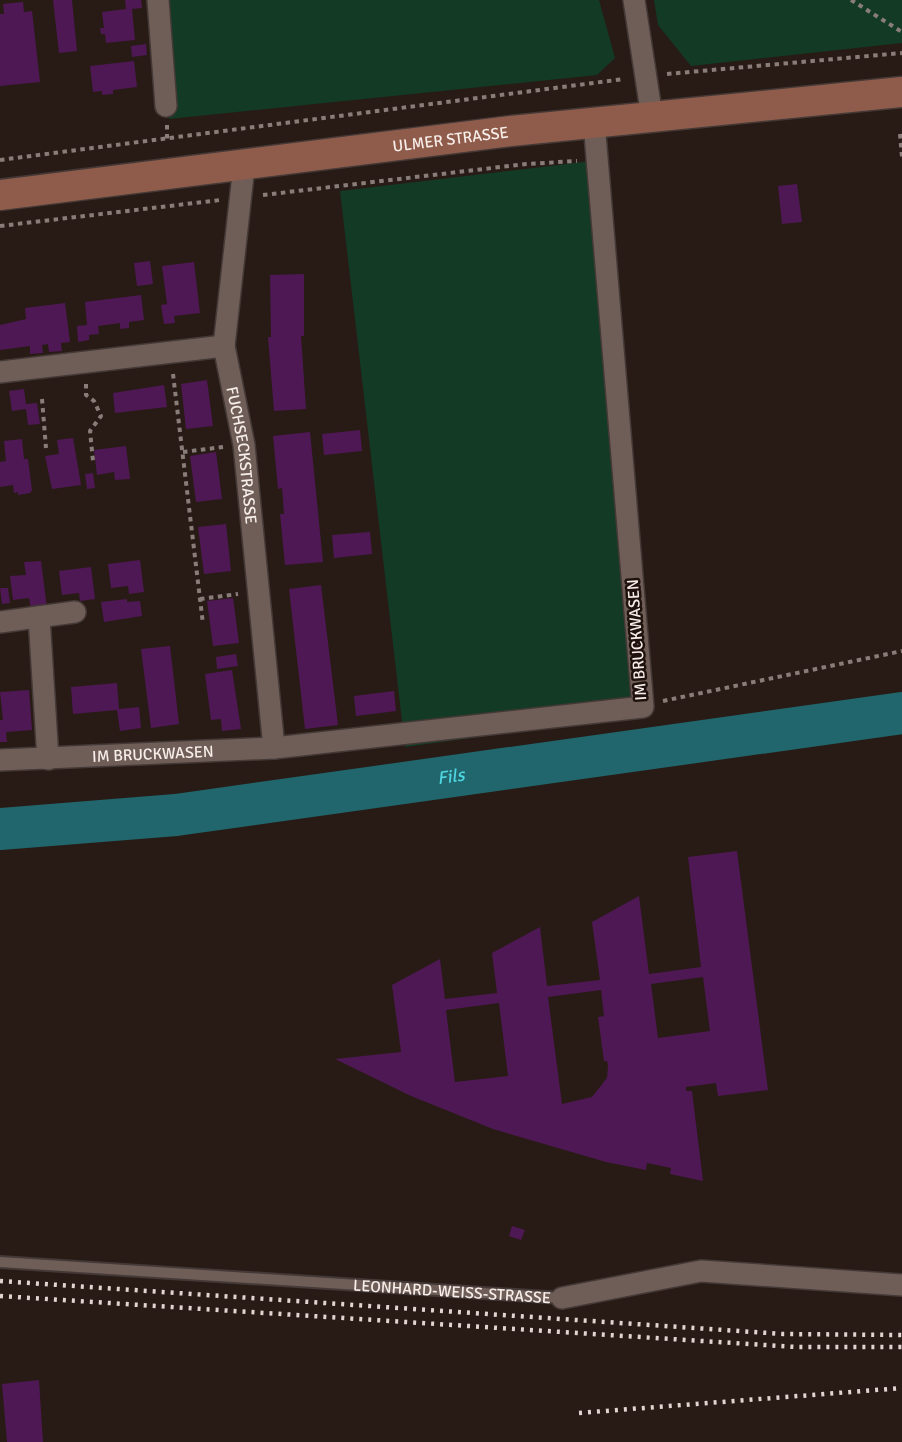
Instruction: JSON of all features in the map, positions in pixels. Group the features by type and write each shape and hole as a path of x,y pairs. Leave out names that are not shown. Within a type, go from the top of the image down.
{"main road":[{"name":"ULMER STRASSE","path":"0,195 594,122 902,92"}],"street":[{"path":"158,0 166,106"},
{"path":"634,0 652,117"},
{"name":"IM BRUCKWASEN","path":"0,760 274,748 643,707 594,122"},
{"name":"FUCHSECKSTRASSE","path":"244,166 224,346 244,445 274,748"},
{"path":"0,372 224,346"},
{"path":"0,622 75,612"},
{"path":"39,617 48,759"},
{"name":"LEONHARD-WEISS-STRASSE","path":"562,1298 700,1271 902,1285"}],"lane":[{"name":"LEONHARD-WEISS-STRASSE","path":"0,1262 562,1298"}],"path":[{"path":"851,0 902,32"},
{"path":"0,160 646,76 902,53"},
{"path":"166,106 167,140 172,175"},
{"path":"900,134 902,157"},
{"path":"0,226 561,160 597,162"},
{"path":"171,352 203,624"},
{"path":"84,362 86,395 94,401 101,416 90,431 93,461"},
{"path":"42,399 46,448"},
{"path":"183,452 244,445"},
{"path":"200,598 258,591"},
{"path":"643,707 687,695 902,651"}],"green space":[{"path":"160,0 599,0 615,58 597,75 169,119"},
{"path":"654,0 902,0 902,43 691,66 658,25"},
{"path":"592,161 639,715 405,747 340,191"}],"building":[{"path":"53,0 72,0 77,51 59,53"},
{"path":"125,0 141,0 142,8 132,9 135,40 106,43 105,34 101,34 100,28 104,28 102,12 126,9"},
{"path":"23,2 24,12 32,11 40,82 0,86 0,14 4,14 3,4"},
{"path":"146,44 147,55 132,57 131,46"},
{"path":"134,61 137,87 113,90 113,94 102,95 102,91 93,92 90,66"},
{"path":"797,184 802,222 782,224 778,186"},
{"path":"150,261 153,284 137,286 134,263"},
{"path":"194,262 200,313 174,316 175,323 164,324 161,305 167,304 162,266"},
{"path":"304,274 304,336 301,336 306,409 274,411 268,337 271,337 270,275"},
{"path":"141,295 144,320 129,322 129,328 120,329 120,323 98,326 99,334 89,335 89,340 78,342 77,326 87,325 85,302"},
{"path":"65,303 70,342 61,343 62,351 49,352 48,344 42,345 43,353 30,354 30,346 0,350 0,325 26,319 25,308"},
{"path":"207,380 213,426 186,429 181,384"},
{"path":"164,385 167,407 115,413 113,393"},
{"path":"24,389 26,404 37,403 40,424 28,425 26,409 12,411 9,391"},
{"path":"360,430 362,451 324,455 322,434"},
{"path":"310,432 323,562 285,565 280,514 284,514 282,488 278,489 273,436"},
{"path":"73,438 81,485 52,489 45,456 59,454 57,440"},
{"path":"22,439 24,459 28,459 32,490 30,493 18,495 18,492 14,493 13,485 0,487 0,462 6,461 4,441"},
{"path":"126,446 130,479 115,480 114,472 97,475 94,450"},
{"path":"216,452 222,499 196,502 190,456"},
{"path":"93,473 95,488 87,489 85,474"},
{"path":"226,524 231,571 204,574 198,527"},
{"path":"370,532 372,554 334,558 332,535"},
{"path":"140,560 144,592 129,594 128,586 111,588 108,564"},
{"path":"41,561 47,608 31,610 29,598 13,600 10,576 26,575 24,562"},
{"path":"91,567 95,599 80,601 79,593 62,595 59,571"},
{"path":"321,585 338,725 305,729 289,589"},
{"path":"0,588 8,588 10,603 2,604"},
{"path":"233,598 239,643 213,646 207,601"},
{"path":"127,599 127,602 140,601 142,616 104,622 101,602"},
{"path":"170,646 179,724 151,728 141,649"},
{"path":"236,654 238,666 217,669 216,657"},
{"path":"232,670 241,729 222,731 221,719 211,720 205,674"},
{"path":"117,683 119,709 139,707 141,728 120,731 117,710 73,714 71,687"},
{"path":"29,690 32,730 6,732 7,742 0,742 0,720 3,720 0,692"},
{"path":"394,691 396,711 356,716 354,696"},
{"path":"737,851 768,1090 718,1096 716,1083 686,1087 686,1091 692,1091 703,1181 670,1174 671,1168 647,1163 646,1170 606,1162 493,1129 411,1096 335,1059 401,1052 392,985 440,959 445,999 497,993 492,953 540,927 547,986 600,980 592,922 639,896 649,974 701,967 688,857","holes":["703,977 710,1031 658,1038 651,984","601,990 604,1016 598,1017 604,1061 607,1061 608,1066 607,1078 592,1097 562,1104 548,997","499,1003 508,1076 455,1082 446,1010"]},
{"path":"512,1226 525,1230 521,1240 509,1236"},
{"path":"39,1380 43,1442 7,1442 2,1384"}],"waterway":[{"name":"Fils","path":"0,829 176,815 902,713"}],"railway":[{"path":"0,1281 783,1334 902,1335"},
{"path":"0,1296 796,1347 902,1347"},
{"path":"579,1413 902,1388"}]}
